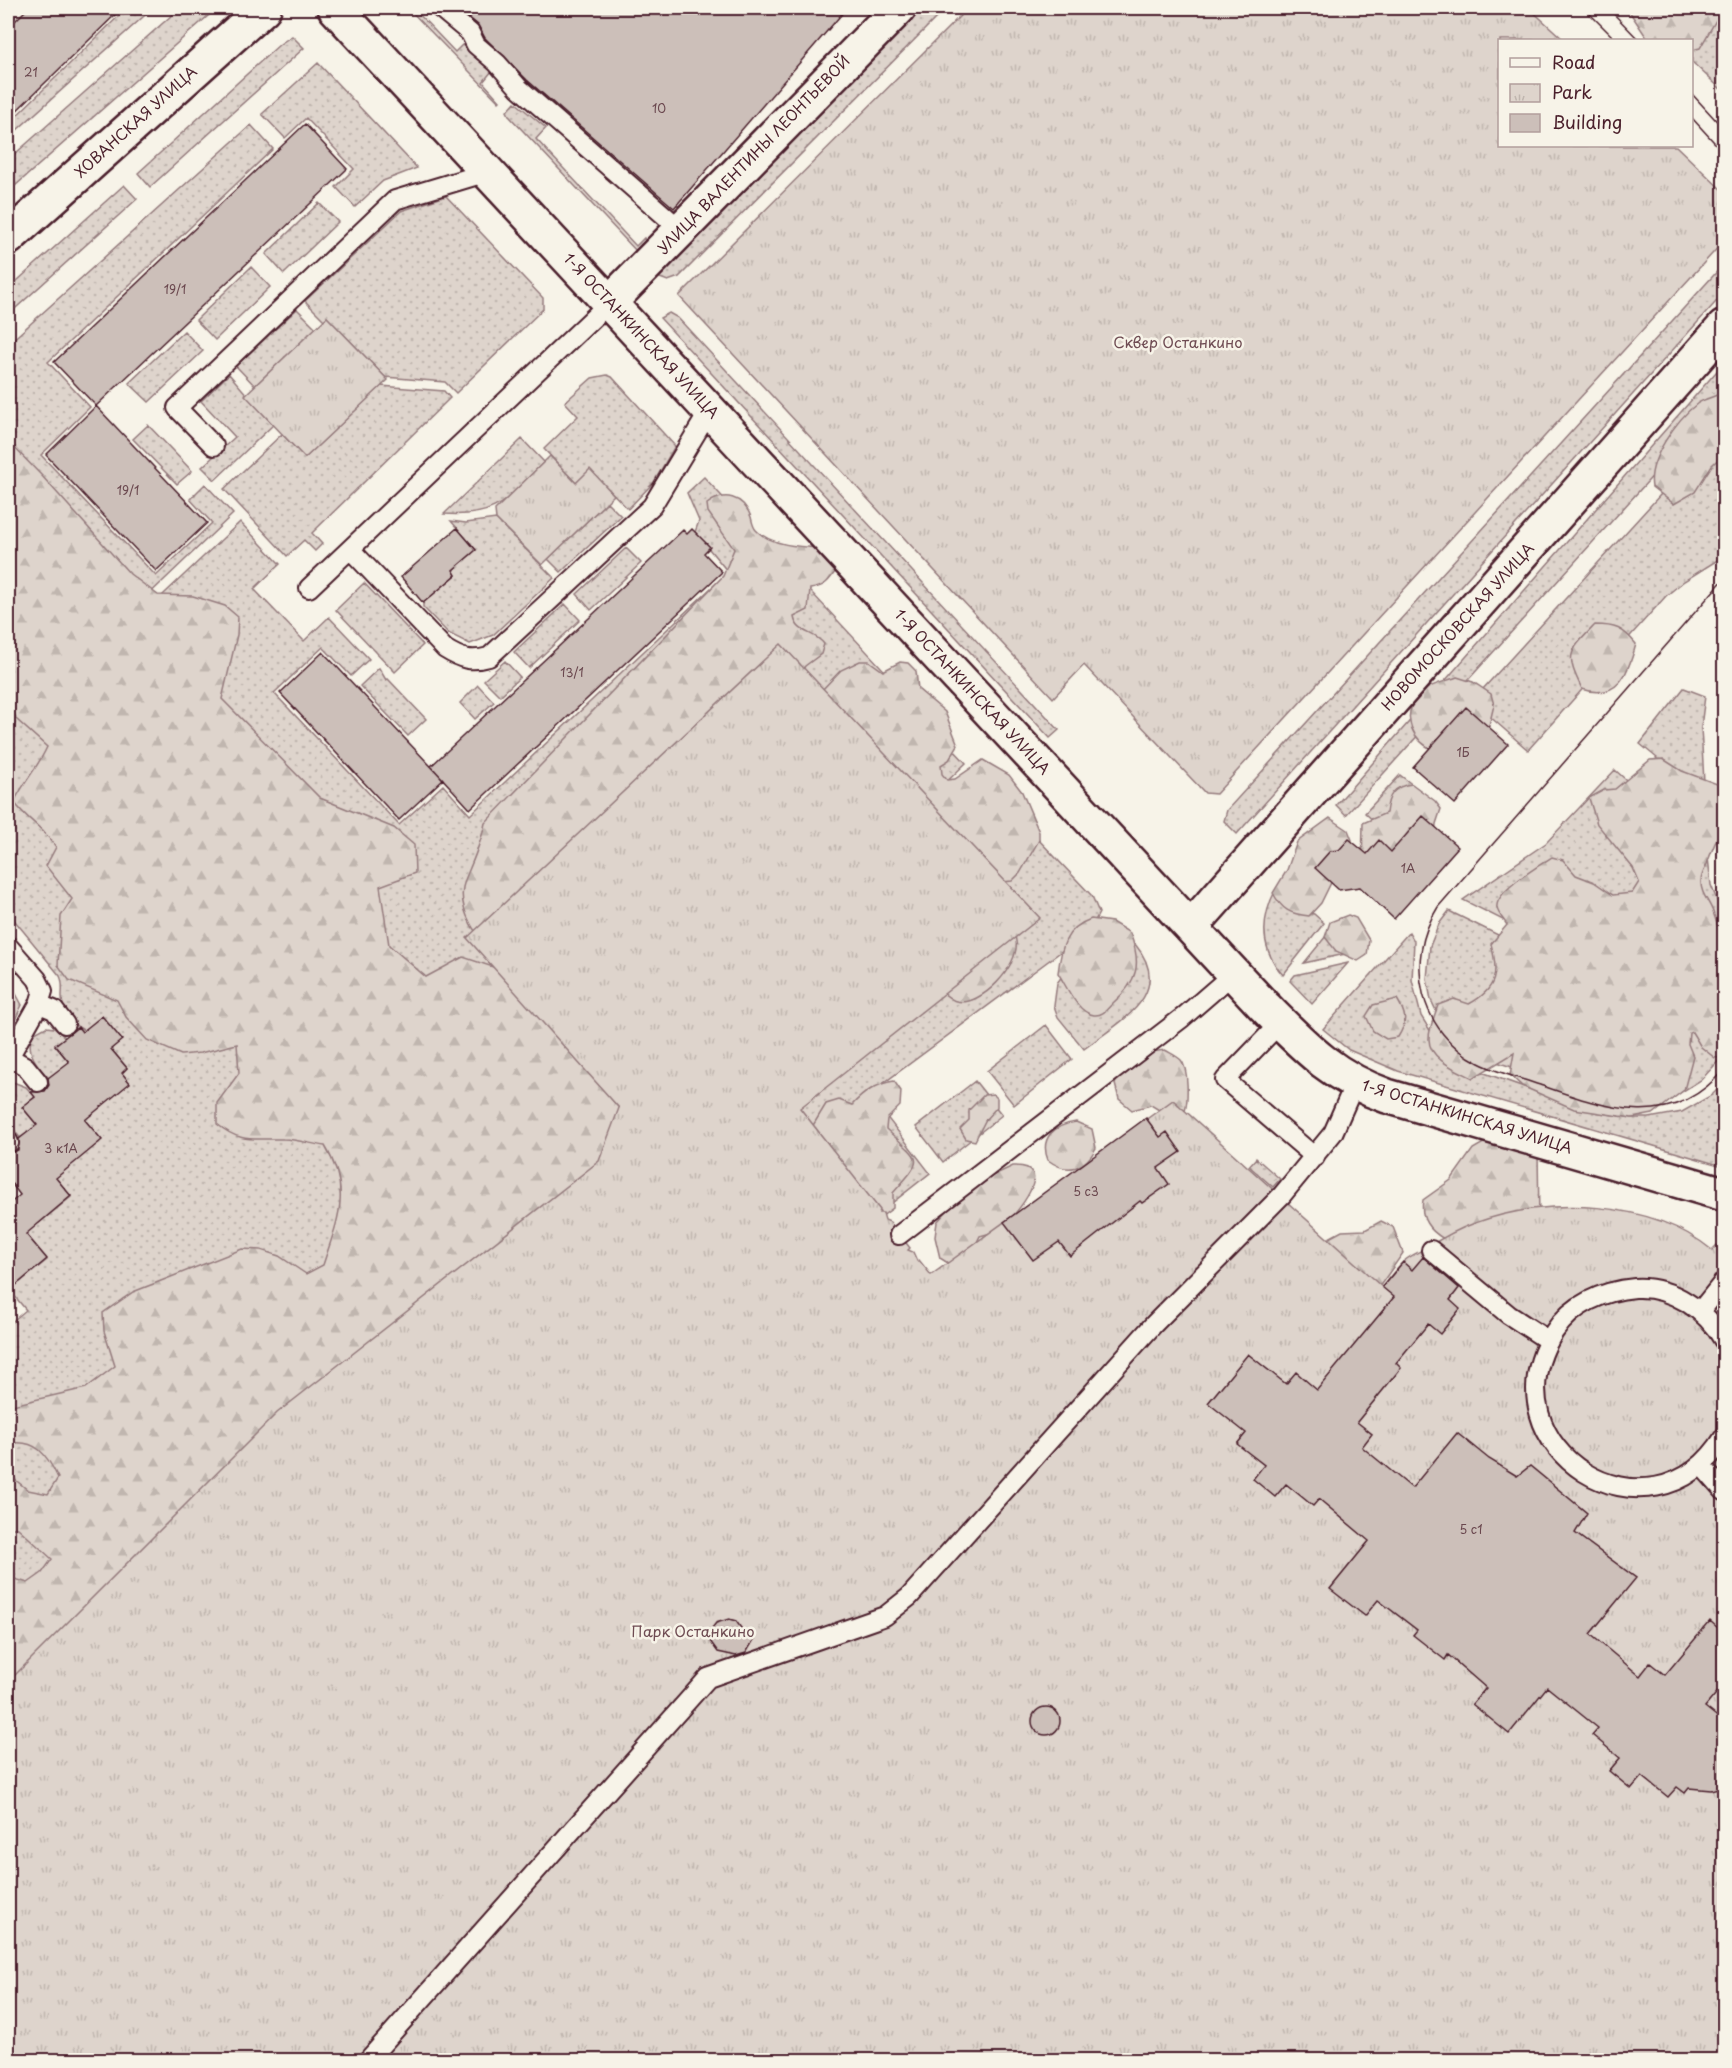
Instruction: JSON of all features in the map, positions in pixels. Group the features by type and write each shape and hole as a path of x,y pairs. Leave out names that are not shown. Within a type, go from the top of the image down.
{"street":[{"name":"ХОВАНСКАЯ УЛИЦА","path":"8,238 264,8"},
{"name":"1-Я ОСТАНКИНСКАЯ УЛИЦА","path":"335,8 1280,1023 1315,1057 1355,1083 1388,1096 1725,1194"},
{"name":"УЛИЦА ВАЛЕНТИНЫ ЛЕОНТЬЕВОЙ","path":"609,303 899,8"},
{"name":"НОВОМОСКОВСКАЯ УЛИЦА","path":"1191,927 1725,327"}],"lane":[{"path":"440,8 470,33 476,45 497,63 519,88 681,230"},
{"path":"214,446 177,408 395,200 488,172"},
{"path":"309,588 609,303"},
{"path":"350,549 445,649 460,659 475,661 489,657 652,506 710,411"},
{"path":"8,946 37,979 43,991 39,1004 8,1058 25,1066 38,1082"},
{"path":"899,1235 1182,1018 1234,973"},
{"path":"39,1004 54,1010 65,1023"},
{"path":"1280,1023 1225,1080 1314,1157"},
{"path":"368,2061 708,1678 893,1612 1154,1324 1282,1195 1333,1133 1355,1083"},
{"path":"1431,1250 1509,1315 1549,1341"},
{"path":"1700,1311 1725,1281"},
{"path":"1725,1341 1700,1311 1670,1294 1640,1288 1623,1289 1594,1298 1580,1306 1557,1327 1538,1370 1538,1402 1546,1432 1564,1457 1576,1468 1604,1483 1634,1489 1665,1485 1701,1465 1725,1437"},
{"path":"1701,1465 1725,1491"}],"green space":[{"path":"127,8 153,8 8,138 8,124"},
{"path":"180,8 217,8 8,192 8,160"},
{"path":"408,8 413,8 455,52 462,45 492,71 483,82 499,102"},
{"path":"920,8 946,8 679,277 668,281 657,277"},
{"name":"Сквер Останкино","path":"968,8 1529,8 1563,39 1498,39 1498,147 1677,147 1724,192 1724,241 1216,794 1205,793 1084,665 1053,698 679,296"},
{"path":"1627,8 1719,8 1720,13 1700,48 1693,50 1693,39 1647,38"},
{"path":"1636,8 1724,8 1724,92 1693,63 1693,39"},
{"path":"292,36 304,48 150,187 138,173 280,44"},
{"path":"318,63 417,168 383,181 355,207 336,187 354,169 306,118 285,138 262,114"},
{"path":"515,102 546,128 536,139 636,246 644,238 647,242 637,252 510,117 507,111"},
{"path":"251,125 273,149 48,362 90,407 41,455 156,576 212,523 190,499 205,484 233,514 140,603 147,610 240,522 280,564 254,589 304,641 329,617 369,659 351,676 323,647 274,693 399,825 443,785 470,815 728,572 695,532 699,521 687,493 704,477 909,697 910,703 966,763 861,865 636,1115 8,1799 8,1325 26,1310 8,1288 8,1283 15,1277 20,1282 47,1260 22,1229 39,1223 71,1197 52,1174 81,1115 127,1068 111,1049 121,1040 86,1031 72,1022 63,1005 60,976 8,915 8,344"},
{"path":"124,185 137,199 8,315 8,289"},
{"path":"446,196 543,298 543,309 456,393 445,382 385,377 327,317 324,320 305,301 401,211"},
{"path":"319,203 338,222 284,274 266,254"},
{"path":"1724,264 1724,293 1237,834 1224,821 1227,810"},
{"path":"251,267 270,287 215,340 196,320"},
{"path":"297,309 316,328 255,386 236,366"},
{"path":"669,313 678,318 1059,730 1050,738 660,318"},
{"path":"327,317 388,380 305,458 245,395"},
{"path":"184,331 203,351 149,402 129,383"},
{"path":"1724,363 1724,397 1346,815 1336,805"},
{"path":"229,374 273,425 215,480 202,467 235,437 201,401"},
{"path":"607,375 612,377 675,446 654,482 628,509 590,470 576,483 544,449 578,416 565,402 592,378"},
{"path":"381,386 444,391 450,398 312,533 322,544 315,551 304,540 287,556 224,489 282,434 305,458"},
{"path":"1724,392 1724,454 1712,465 1695,492 1674,504 1652,487 1654,465 1659,453 1673,429 1690,410 1701,401"},
{"path":"148,425 192,471 177,484 133,439"},
{"path":"1724,425 1724,556 1684,581 1666,596 1528,750 1472,701"},
{"path":"522,439 544,462 511,495 490,509 478,513 444,514"},
{"path":"8,441 130,574 158,595 193,596 225,606 238,617 237,635 222,699 320,798 394,828 414,845 415,873 380,886 389,945 426,977 463,957 508,972 474,930 463,905 462,893 465,880 485,823 723,576 734,549 708,512 707,504 726,497 738,500 748,510 755,529 762,535 787,545 822,548 837,569 826,583 810,589 808,610 794,617 802,630 824,644 821,654 805,666 555,1029 639,1133 8,1755 8,1577 28,1583 42,1573 52,1559 18,1528 8,1528 8,1474 28,1490 48,1494 58,1478 39,1450 26,1443 8,1444 8,1406 86,1388 115,1366 104,1331 103,1313 133,1292 242,1249 261,1250 279,1256 306,1274 323,1265 337,1219 340,1191 333,1162 325,1146 288,1139 248,1139 233,1135 217,1124 217,1103 239,1073 237,1044 181,1055 147,1040 126,1017 117,1000 69,980 58,965 61,916 72,899 46,866 56,847 14,802 47,747 16,719 9,698"},
{"path":"550,456 576,483 590,469 614,495 542,565 496,519 495,510"},
{"path":"607,502 621,516 561,572 548,559"},
{"path":"496,519 554,578 493,635 470,644 448,633 423,607 423,603 456,575 453,570 476,550 451,521 466,523"},
{"path":"626,548 641,563 591,610 577,594"},
{"path":"364,583 423,645 395,672 336,610"},
{"path":"565,604 580,620 529,668 514,652"},
{"path":"1595,625 1618,629 1627,634 1636,644 1625,675 1620,682 1613,688 1594,692 1582,689 1573,668 1572,654 1579,642"},
{"name":"Парк Останкино","path":"781,644 1040,918 800,1108 880,1210 879,1213 883,1213 885,1220 890,1222 910,1248 908,1250 913,1252 917,1261 919,1260 931,1275 1173,1100 1382,1287 1405,1260 1450,1234 1503,1214 1534,1209 1566,1206 1629,1212 1687,1233 1712,1250 1717,1245 1724,1251 1724,2060 8,2060 8,1682 277,1413 599,1161 619,1108 467,938"},
{"path":"505,661 520,677 500,696 484,680"},
{"path":"860,661 869,661 883,671 900,662 908,663 916,671 918,689 945,712 958,745 949,760 941,765 942,774 947,780 955,779 983,760 1009,775 1022,792 1039,832 1039,840 1020,873 1012,881 1003,882 1016,941 1016,951 997,983 976,998 956,1001 940,991 821,691 841,670"},
{"path":"379,668 386,680 388,679 426,719 408,736 360,686"},
{"path":"1457,677 1473,682 1491,694 1494,705 1488,730 1435,751 1427,747 1415,735 1411,728 1410,712 1418,696 1426,689"},
{"path":"478,685 494,702 475,719 460,703"},
{"path":"1684,688 1705,696 1701,727 1708,857 1711,885 1724,918 1724,1026 1688,1013 1463,900 1546,843 1615,770 1633,786 1657,758 1640,744"},
{"path":"1663,759 1682,771 1720,785 1723,796 1722,825 1702,874 1701,886 1713,911 1724,945 1724,1057 1715,1058 1701,1047 1692,1032 1689,1033 1688,1044 1693,1056 1684,1090 1653,1114 1632,1118 1574,1109 1522,1086 1510,1075 1514,1053 1473,1078 1438,1058 1433,1052 1429,1038 1438,1005 1454,999 1469,1004 1485,992 1494,979 1495,963 1491,944 1507,925 1497,908 1498,902 1510,887 1552,857 1563,860 1576,875 1594,882 1613,895 1632,893 1639,882 1633,868 1597,824 1589,798 1604,790 1615,789 1650,760"},
{"path":"976,774 1092,896 1099,913 1090,930 869,1094 930,1173 883,1210 733,1104"},
{"path":"1400,775 1428,797 1392,838 1365,813"},
{"path":"1412,784 1435,801 1441,809 1436,824 1434,845 1362,866 1363,823 1386,813 1393,793 1400,787"},
{"path":"1330,818 1348,830 1352,840 1321,903 1309,916 1297,914 1283,907 1273,893 1287,870 1297,842"},
{"path":"1276,889 1306,913 1314,914 1324,923 1283,975 1270,955 1265,934 1267,912"},
{"path":"1449,911 1682,1025 1724,1055 1701,1080 1675,1096 1663,1100 1600,1097 1494,1061 1440,1019 1431,1000 1427,979 1430,946 1439,924"},
{"path":"1348,915 1356,918 1369,940 1367,955 1358,961 1336,951 1325,937 1330,922"},
{"path":"1091,919 1112,922 1130,933 1136,954 1135,971 1128,987 1105,1012 1097,1015 1088,1013 1077,1004 1058,973 1063,947 1070,933"},
{"path":"1339,920 1359,951 1304,963"},
{"path":"1409,932 1414,941 1412,980 1421,1016 1434,1037 1476,1070 1595,1112 1632,1118 1649,1118 1682,1112 1712,1095 1724,1083 1724,1147 1719,1165 1398,1071 1349,1050 1323,1029"},
{"path":"1135,944 1146,962 1149,978 1146,992 1127,1017 1084,1049 1058,1017 1054,1006 1057,983 1065,972"},
{"path":"1348,963 1312,1004 1290,981 1295,975"},
{"path":"8,979 22,1005 8,1034"},
{"path":"1397,999 1404,1013 1403,1026 1398,1037 1386,1039 1373,1031 1366,1016 1373,1005"},
{"path":"1046,1025 1072,1059 1014,1105 987,1071"},
{"path":"46,1027 54,1028 65,1037 55,1045 77,1072 58,1088 41,1070 30,1049 33,1034"},
{"path":"1165,1050 1184,1064 1187,1085 1185,1111 1159,1110 1151,1105 1132,1110 1119,1099 1115,1084 1121,1070 1138,1054"},
{"path":"894,1081 901,1091 900,1106 887,1119 886,1129 913,1154 915,1165 893,1193 893,1208 874,1222 812,1127 826,1104 839,1100 852,1105 871,1089"},
{"path":"975,1081 1002,1115 943,1162 916,1127"},
{"path":"13,1082 26,1087 35,1097 23,1107 46,1136 30,1150 8,1123 8,1084"},
{"path":"993,1094 997,1098 997,1107 986,1119 975,1141 966,1139 960,1129 969,1120 969,1110 984,1095"},
{"path":"1076,1122 1092,1129 1096,1148 1087,1161 1075,1168 1055,1165 1048,1160 1047,1139 1056,1129"},
{"path":"1485,1142 1538,1152 1539,1220 1444,1239 1434,1232 1424,1218 1423,1200 1451,1180 1473,1149"},
{"path":"1256,1158 1280,1179 1273,1187 1249,1166"},
{"path":"1013,1166 1026,1168 1033,1173 1030,1191 1024,1202 1000,1229 980,1236 976,1244 951,1265 940,1258 935,1237 937,1222 954,1203 972,1192 982,1176 994,1175"},
{"path":"1381,1221 1393,1227 1403,1253 1372,1297 1327,1239 1342,1231 1365,1230"}],"building":[{"path":"28,8 122,8 8,119 8,28"},
{"path":"457,8 847,8 674,208 527,80 485,38 478,25"},
{"path":"305,124 347,169 96,406 54,362"},
{"path":"96,406 207,523 156,571 46,455"},
{"path":"457,528 476,550 453,570 456,575 423,603 401,577"},
{"path":"692,529 710,547 704,553 722,572 470,809 431,766 683,530 687,534"},
{"path":"323,652 443,779 399,820 280,693"},
{"path":"1466,707 1508,744 1455,804 1413,767"},
{"path":"1423,816 1458,847 1394,919 1360,887 1339,890 1315,868 1330,851 1339,850 1349,839 1367,854 1379,840 1391,852"},
{"path":"102,1016 122,1040 111,1049 127,1068 122,1073 130,1083 85,1120 102,1140 56,1178 71,1196 26,1234 47,1259 8,1292 8,1205 20,1195 8,1179 8,1154 18,1150 19,1139 37,1125 22,1107 35,1097 31,1092 45,1091 49,1085 48,1078 69,1062 55,1045 78,1027 82,1032"},
{"path":"1146,1118 1160,1137 1167,1132 1181,1152 1158,1168 1169,1184 1142,1203 1140,1201 1070,1256 1059,1242 1033,1260 1004,1222"},
{"path":"1423,1257 1459,1288 1450,1300 1460,1309 1440,1334 1428,1324 1396,1363 1401,1368 1357,1422 1372,1434 1362,1447 1412,1488 1457,1433 1489,1459 1517,1476 1530,1466 1587,1513 1575,1533 1636,1578 1590,1634 1640,1676 1650,1663 1665,1675 1710,1621 1725,1634 1725,1683 1705,1707 1725,1723 1725,1786 1711,1790 1689,1788 1685,1793 1677,1787 1668,1797 1642,1776 1631,1789 1609,1771 1620,1758 1592,1735 1598,1728 1547,1687 1509,1734 1472,1704 1486,1688 1448,1655 1445,1660 1413,1635 1417,1630 1378,1600 1365,1616 1330,1589 1369,1541 1319,1499 1313,1506 1286,1484 1275,1497 1253,1479 1264,1465 1237,1444 1246,1433 1208,1403 1248,1354 1286,1384 1296,1372 1317,1390 1394,1297 1382,1287 1403,1262 1412,1270"},
{"path":"729,1619 736,1621 743,1631 755,1638 746,1653 736,1656 718,1652 710,1641 712,1628 716,1623"},
{"path":"1046,1707 1056,1711 1060,1721 1056,1731 1046,1735 1036,1731 1032,1721 1036,1711"}],"tram line":[{"path":"1584,8 1615,39"},
{"path":"1608,8 1638,39"},
{"path":"1693,95 1724,129"},
{"path":"1693,119 1724,153"},
{"path":"1724,579 1438,907 1427,928 1421,950 1420,973 1423,994 1431,1015 1443,1034 1459,1050 1494,1070 1564,1094 1613,1107 1637,1110 1660,1108 1682,1102 1704,1089 1724,1069"}]}
